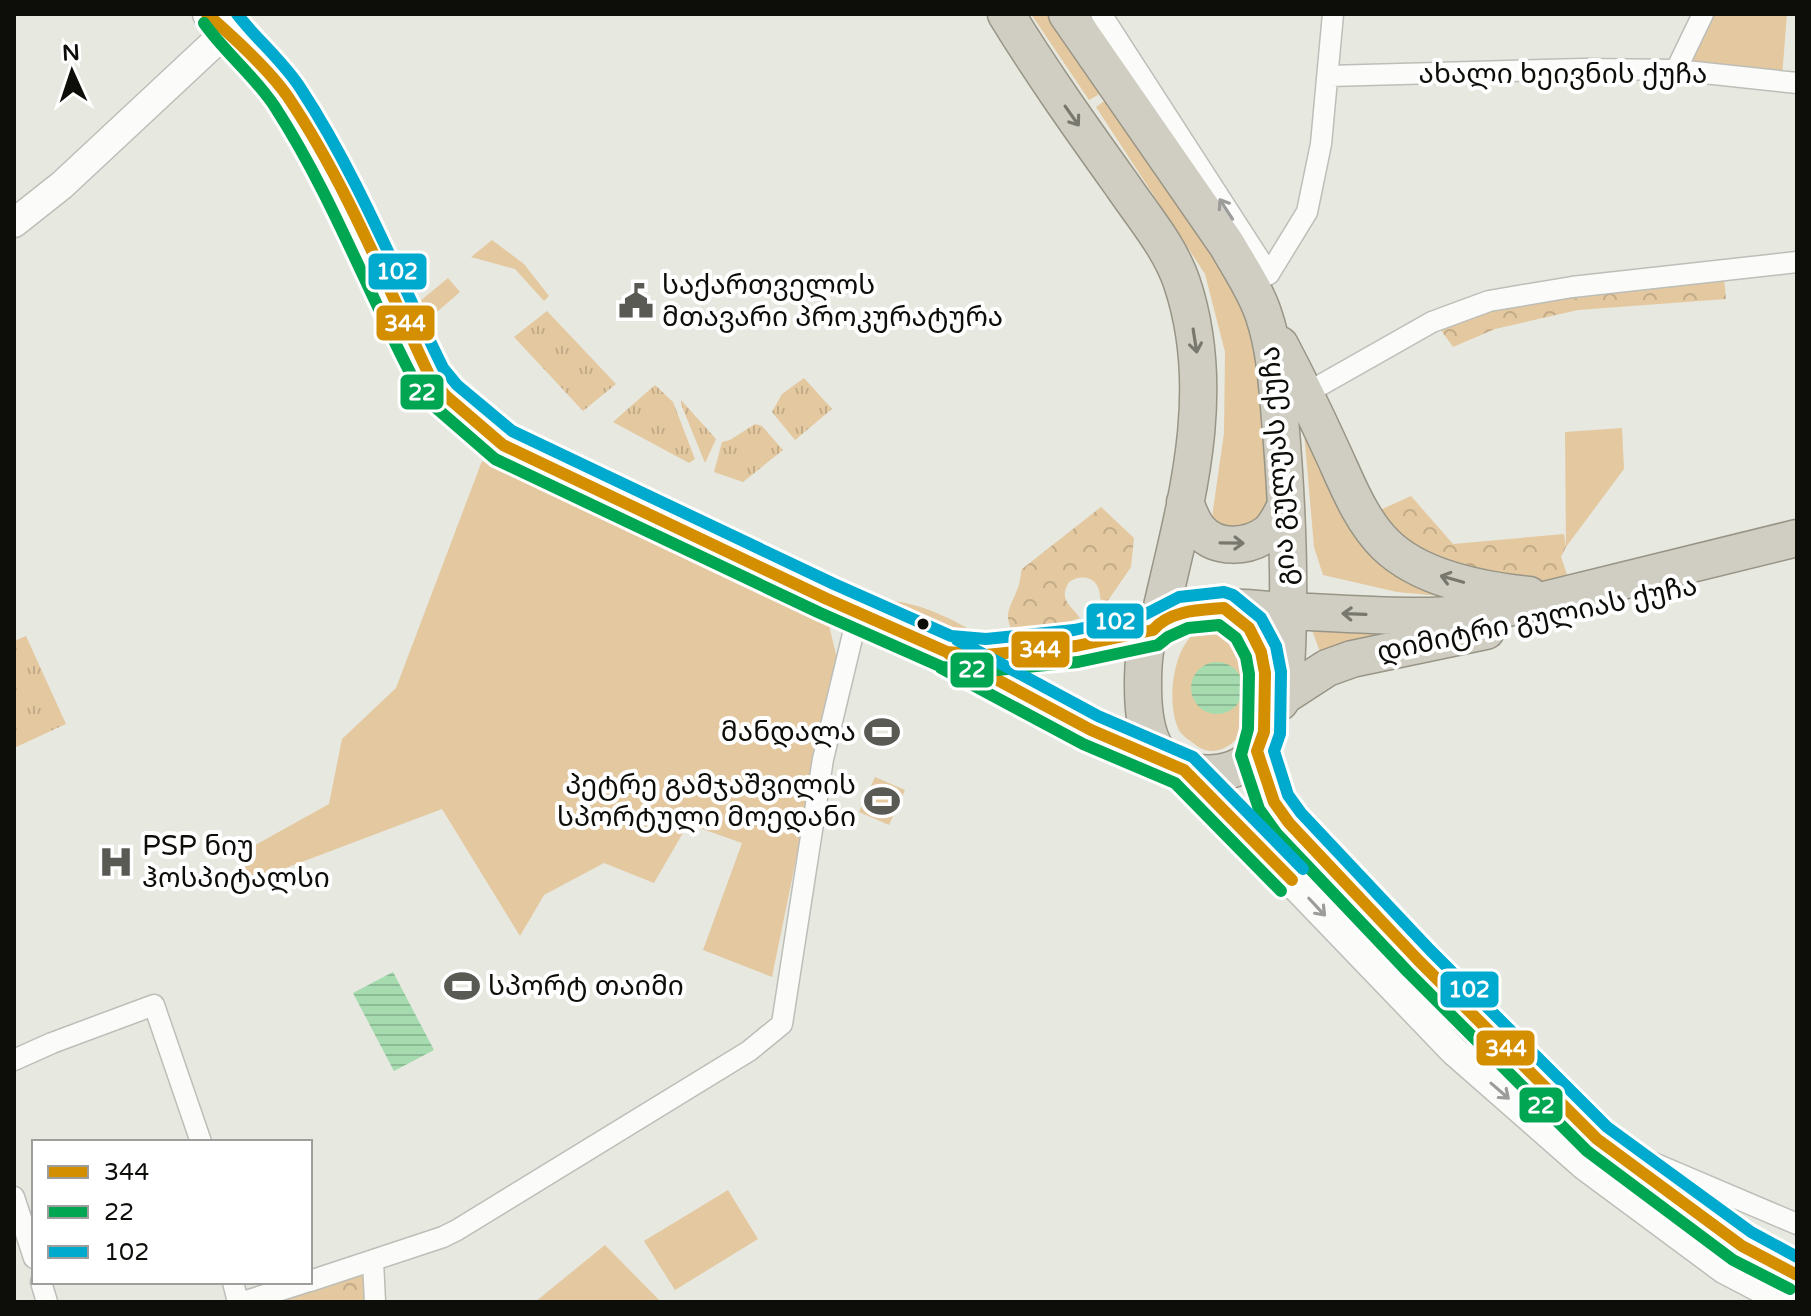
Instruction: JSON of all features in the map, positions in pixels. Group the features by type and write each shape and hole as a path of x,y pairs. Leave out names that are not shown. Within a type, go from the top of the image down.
{"highway":[{"path":"1006,14 1168,253 1182,282 1195,338 1199,415 1185,502 1143,671 1143,702 1151,739 1175,766 1202,774 1230,770 1261,741 1265,673 1261,652 1249,628 1224,608 1184,612 1155,627"},
{"name":"გია გულუას ქუჩა","path":"1067,14 1261,291 1274,353 1283,454 1289,611 1284,696 1261,741"},
{"path":"1261,291 1359,508 1385,544 1421,568 1443,577 1508,593 1556,598"},
{"path":"1185,502 1200,532 1220,544 1232,545 1252,542 1268,533 1285,507"},
{"name":"დიმიტრი გულიას ქუჩა","path":"1224,608 1451,615 1556,598 1797,538"},
{"name":"დიმიტრი გულიას ქუჩა","path":"1284,696 1327,668 1352,659 1797,561"}],"street":[{"path":"989,14 1029,51"},
{"name":"გია გულუას ქუჩა","path":"1101,14 1261,291"},
{"path":"1261,291 1307,212 1321,144 1333,14"},
{"path":"1676,70 1703,14"},
{"path":"14,223 62,185 217,20 287,95 331,170 430,377 446,396 503,445 947,652 1091,730 1175,766 1454,1051 1585,1166 1724,1269 1787,1302"},
{"name":"ახალი ხეივნის ქუჩა","path":"1329,76 1583,69 1676,70 1797,83"},
{"path":"1305,394 1432,322 1489,301 1572,287 1797,262"},
{"path":"312,1280 457,1230 749,1051 782,1024 823,759 858,613"},
{"path":"947,652 986,655 1015,653 1112,640 1155,627"},
{"path":"1261,741 1274,802 1289,823 1419,961 1597,1139 1742,1246 1797,1275"},
{"path":"14,1060 154,1005 200,1140"},
{"path":"1597,1139 1797,1224"},
{"path":"14,1197 32,1252"},
{"path":"373,1261 375,1302"},
{"path":"240,1302 298,1284"}],"green space":[{"path":"1031,14 1049,14 1103,92 1089,100"},
{"path":"1711,14 1787,14 1782,77 1689,63"},
{"path":"1107,99 1206,238 1255,324 1273,513 1247,536 1214,521 1212,517 1224,433 1225,352 1205,274 1096,107"},
{"path":"492,240 524,264 549,296 544,301 515,269 471,257"},
{"path":"448,278 460,292 431,317 419,302"},
{"path":"1724,278 1726,299 1578,310 1495,329 1453,347 1436,323 1490,305"},
{"path":"547,311 616,384 583,411 514,337"},
{"path":"804,378 832,409 795,440 772,412 782,394"},
{"path":"655,385 673,402 695,459 689,463 613,422"},
{"path":"681,400 716,439 705,463 681,404"},
{"path":"1302,409 1335,486 1462,598 1397,592 1323,575 1314,547"},
{"path":"755,424 762,426 783,450 743,482 714,472 722,442"},
{"path":"1622,428 1624,469 1566,547 1565,432"},
{"path":"482,461 829,625 837,659 772,977 703,950 742,843 688,824 654,883 604,863 544,895 520,936 442,809 246,883 241,853 329,804 342,739 396,688"},
{"path":"1411,496 1453,544 1564,534 1566,547 1561,557 1570,583 1549,587 1462,569 1411,544 1380,510"},
{"path":"1101,507 1134,538 1131,567 1107,602 1100,599 1095,582 1086,578 1075,579 1069,582 1065,598 1080,618 1035,633 1012,630 1008,615 1022,569"},
{"path":"891,601 915,605 943,616 970,630 989,645 984,647 889,604"},
{"path":"1214,625 1240,629 1251,681 1253,709 1239,737 1223,749 1210,751 1201,749 1180,732 1172,697 1178,659 1188,640 1193,634"},
{"path":"1311,627 1412,634 1321,655"},
{"path":"26,636 66,724 14,748 14,641"},
{"name":"პეტრე გამჯაშვილის სპორტული მოედანი","path":"875,777 905,790 889,825 859,812"},
{"path":"1308,863 1737,1258 1797,1289 1797,1296 1752,1272 1600,1163 1563,1131 1303,869"},
{"path":"728,1190 758,1239 675,1290 644,1241"},
{"path":"605,1245 661,1302 535,1302"},
{"path":"366,1273 368,1302 267,1302"}],"shaded area":[{"path":"1217,662 1236,669 1243,688 1236,707 1217,714 1198,707 1191,688 1198,669"},
{"path":"393,972 434,1050 394,1071 353,993"}],"transit line":[{"name":"344","path":"207,14 272,76 309,130 364,234 430,377 446,396 503,445 827,599 947,652 986,655 1076,646 1153,630 1168,618 1186,612 1224,608 1249,628 1261,652 1265,673 1264,732 1257,751 1274,802 1289,823 1419,961 1597,1139 1742,1246 1797,1275"},
{"name":"102","path":"237,14 294,79 322,122 359,191 443,368 457,385 512,431 951,636 986,639 1074,630 1144,615 1179,597 1224,592 1233,595 1261,618 1276,646 1281,672 1280,734 1274,751 1288,795 1301,813 1430,950 1607,1127 1751,1232 1797,1257"},
{"name":"22","path":"204,23 267,96 295,140 417,386 435,407 495,459 820,613 942,667 986,671 1078,662 1158,645 1188,628 1219,625 1236,638 1246,657 1249,674 1248,729 1241,755 1259,809 1277,834 1408,972 1587,1151 1733,1260 1790,1289"},
{"name":"102","path":"957,640 1098,716 1193,757 1303,869"},
{"name":"344","path":"949,654 1091,730 1184,770 1292,880"},
{"name":"22","path":"941,668 1083,744 1175,783 1281,891"}],"place":[{"name":"საქართველოს მთავარი პროკურატურა","path":"636,301"},
{"name":"მანდალა","path":"882,732"},
{"name":"პეტრე გამჯაშვილის სპორტული მოედანი","path":"882,801"},
{"name":"PSP ნიუ ჰოსპიტალსი","path":"116,862"},
{"name":"სპორტ თაიმი","path":"462,986"}]}
